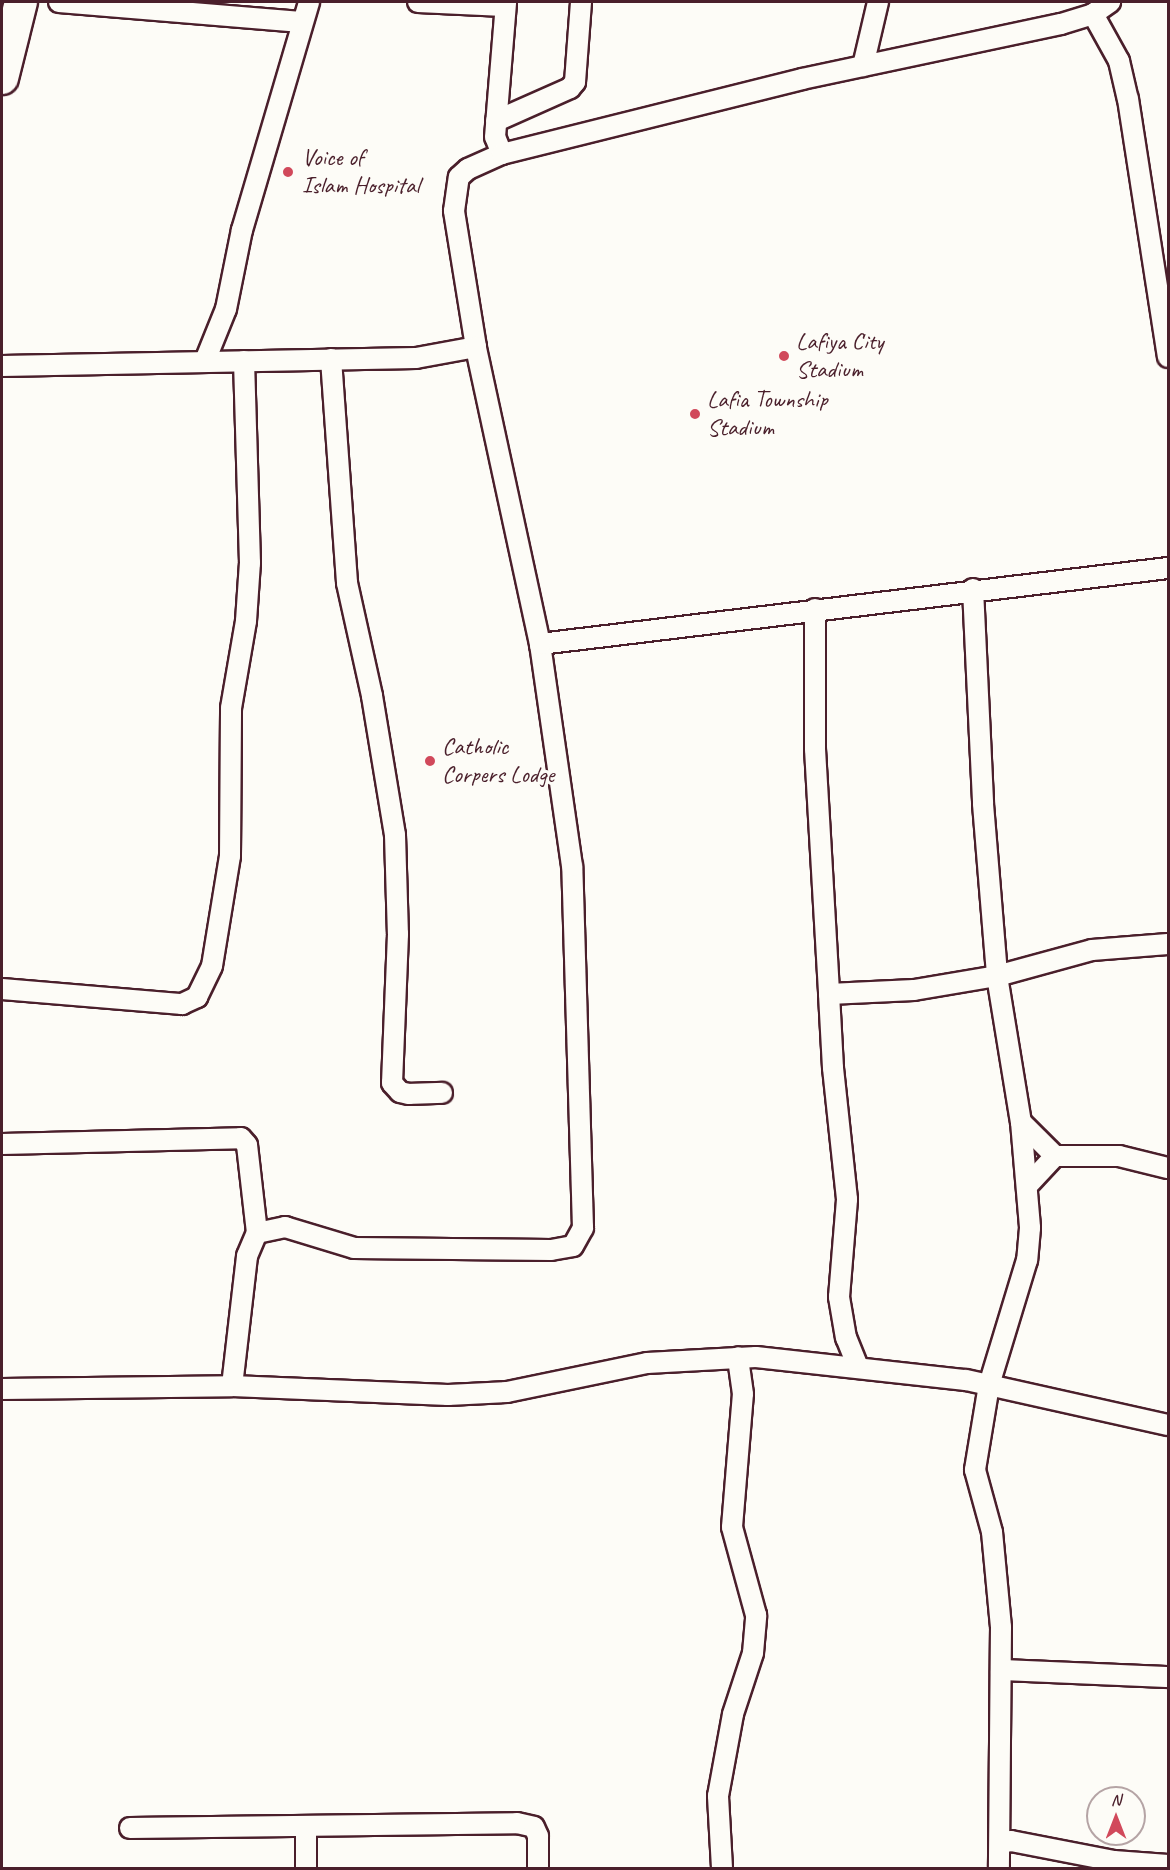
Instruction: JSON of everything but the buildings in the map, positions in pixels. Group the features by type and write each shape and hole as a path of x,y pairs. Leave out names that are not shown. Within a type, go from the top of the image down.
{"highway":[{"path":"2,78 21,2"}],"street":[{"path":"59,2 301,22"},
{"path":"205,361 226,309 242,230 272,138 301,22 309,2"},
{"path":"418,2 505,4 495,137 502,154"},
{"path":"496,122 570,88 575,82 582,2"},
{"path":"863,66 878,2"},
{"path":"257,1233 285,1227 306,1230 341,1246 425,1251 551,1251 566,1249 579,1241 584,1212 572,866 540,644 476,347 454,211 454,192 459,177 468,169 502,154 863,66 1061,24 1093,14 1110,2"},
{"path":"1093,14 1119,61 1161,246 1168,357"},
{"path":"2,366 416,358 476,347"},
{"path":"331,359 347,583 372,696 394,835 398,934 392,1083 400,1092 409,1094 442,1093"},
{"path":"2,989 182,1004 197,997 212,966 230,855 231,708 246,621 250,562 244,361"},
{"path":"540,644 973,589 1168,568"},
{"path":"973,589 983,804 998,976 1021,1122 1030,1228 1027,1260 989,1385 975,1470 992,1532 1001,1671 997,1783 999,1869"},
{"path":"814,609 816,760 832,1068 847,1199 839,1297 846,1338 858,1367"},
{"path":"829,994 914,990 998,976 1092,950 1168,944"},
{"path":"1021,1122 1055,1156 1119,1156 1168,1168"},
{"path":"2,1144 241,1138 248,1145 257,1233 247,1256 232,1386"},
{"path":"1028,1186 1055,1156"},
{"path":"722,1869 718,1796 733,1714 753,1653 756,1615 732,1527 743,1394 738,1357"},
{"path":"2,1389 232,1386 448,1395 507,1392 647,1363 738,1357 858,1367 989,1385 1168,1425"},
{"path":"1001,1671 1168,1677"},
{"path":"130,1828 306,1828 517,1822 534,1827 538,1836 538,1869"},
{"path":"306,1828 306,1869"},
{"path":"1000,1843 1011,1841 1114,1862 1168,1865"}],"place":[{"name":"Voice of Islam Hospital","path":"288,172"},
{"name":"Lafiya City Stadium","path":"784,356"},
{"name":"Lafia Township Stadium","path":"695,414"},
{"name":"Catholic Corpers Lodge","path":"430,761"}]}
